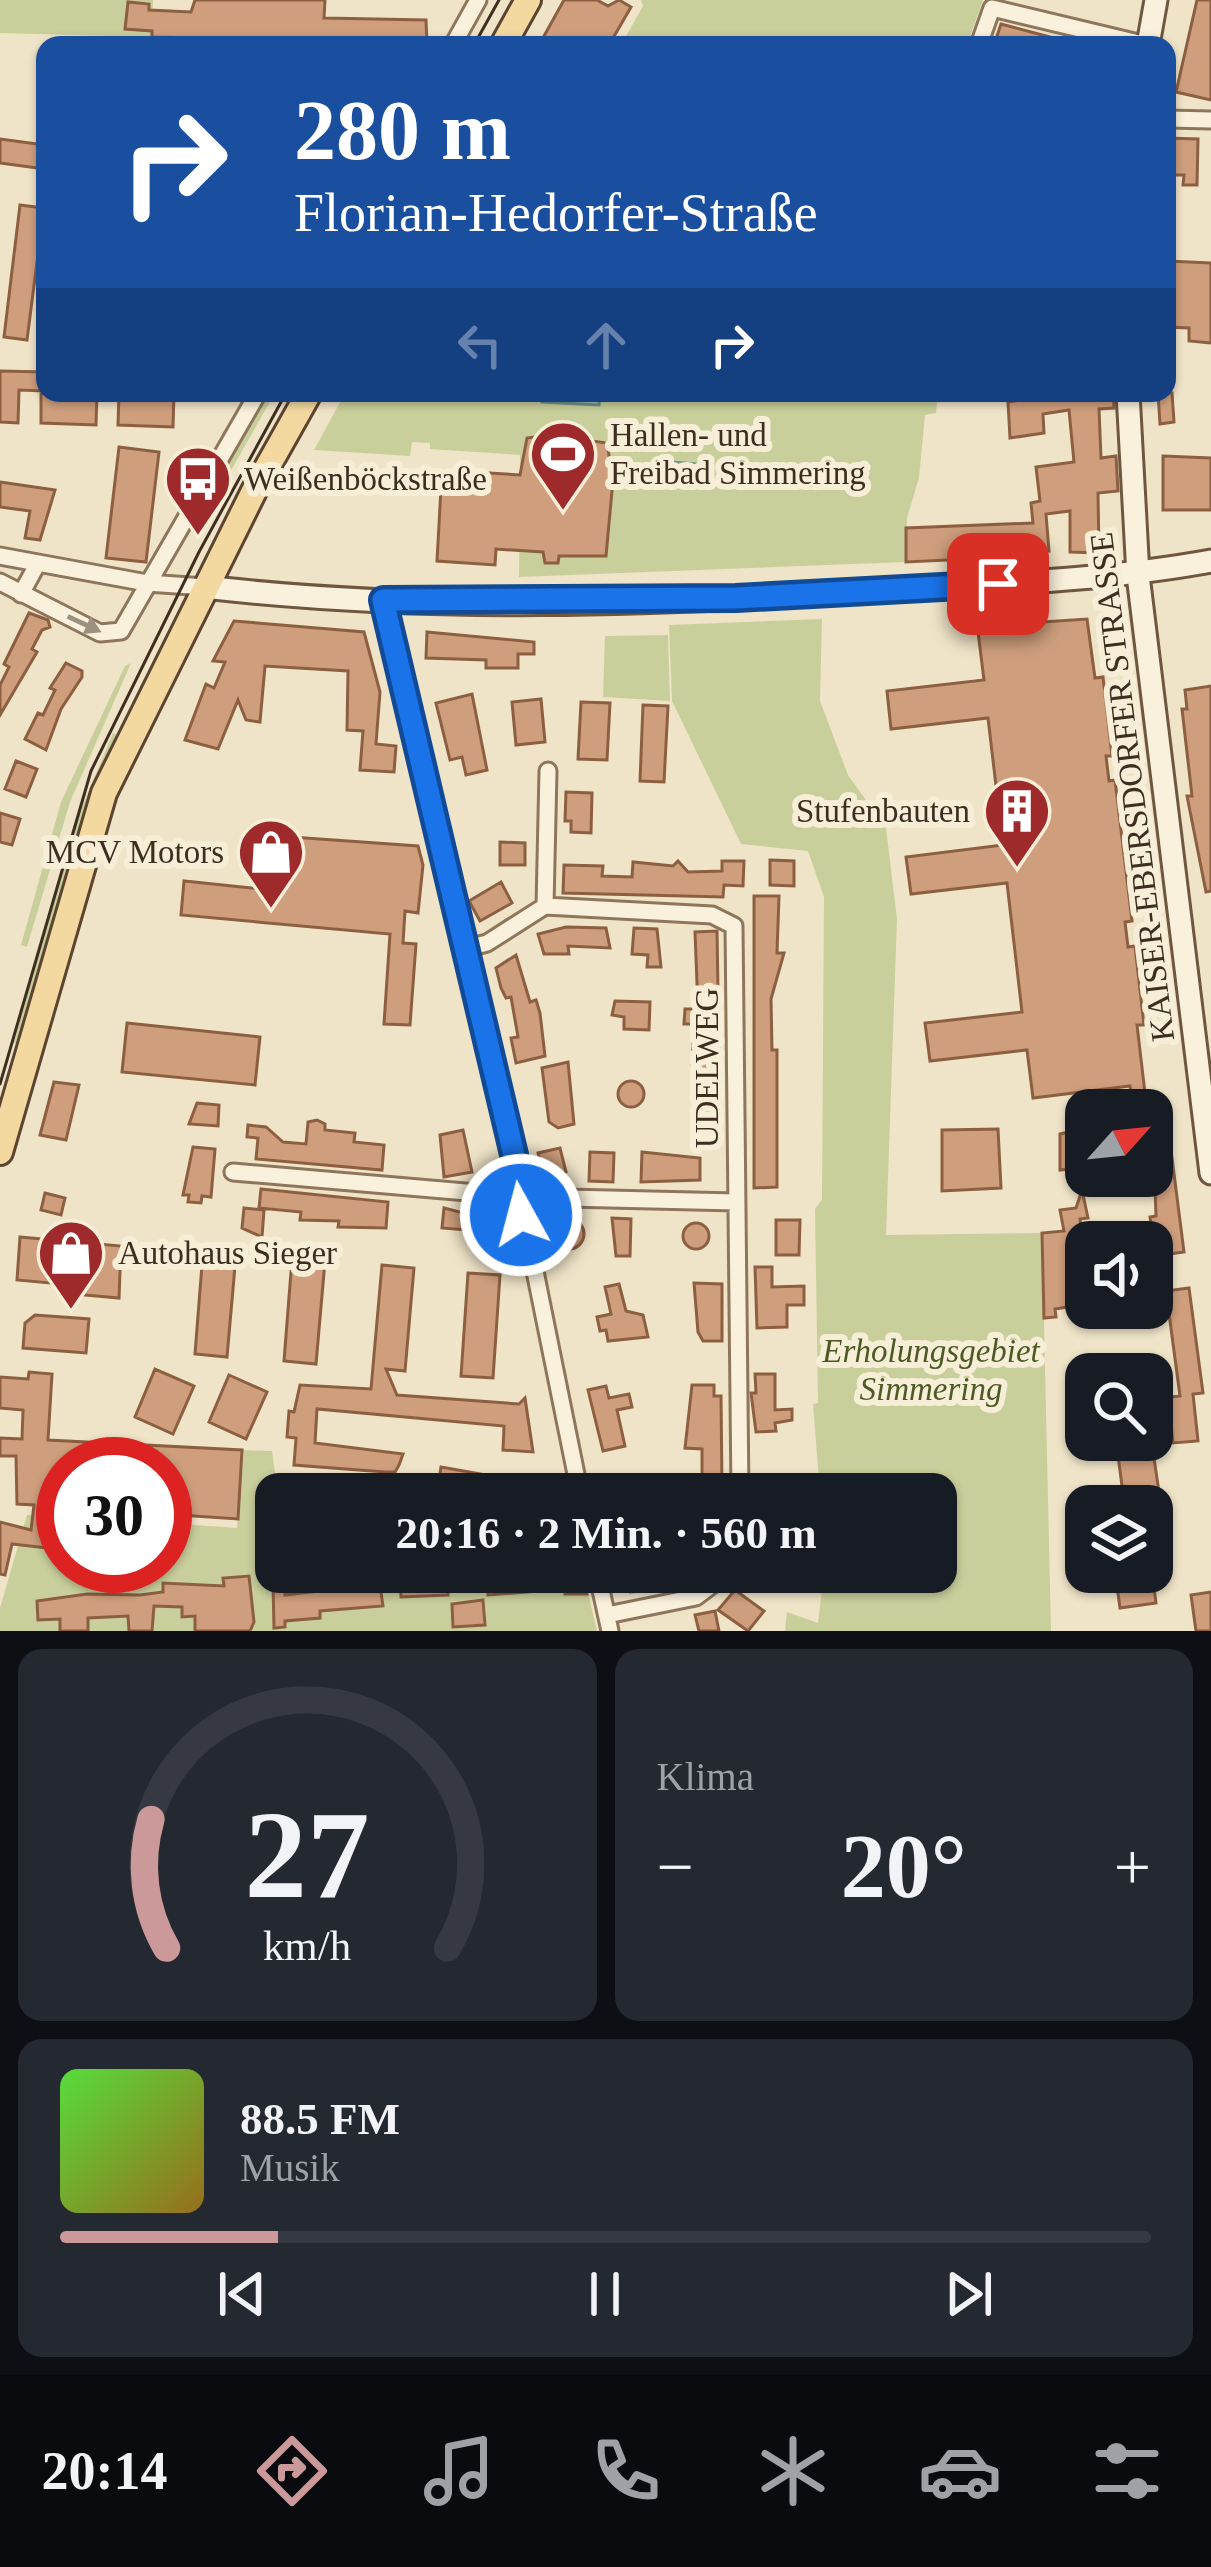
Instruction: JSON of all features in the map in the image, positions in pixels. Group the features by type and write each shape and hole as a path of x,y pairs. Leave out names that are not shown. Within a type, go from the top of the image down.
{"main road":[{"path":"508,36 528,0"},
{"path":"1149,36 1156,0"},
{"path":"0,1152 86,842 205,587 304,402"},
{"name":"KAISER-EBERSDORFER STRASSE","path":"1128,402 1138,575 1211,1173"},
{"path":"205,587 383,600 736,598 1138,575 1211,561"}],"street":[{"path":"458,36 478,0"},
{"path":"982,36 992,8 1109,36"},
{"path":"1176,118 1211,120"},
{"path":"0,582 113,635 121,631 252,402"},
{"path":"0,556 147,584 205,587"},
{"path":"21,594 38,563"},
{"path":"383,600 524,1197 522,1229 575,1473"},
{"path":"468,948 487,944 545,905 548,771"},
{"name":"UDELWEG","path":"545,905 712,915 734,926 740,1473"},
{"path":"233,1172 524,1197 736,1202"},
{"path":"602,1593 608,1623 701,1593"}],"green space":[{"path":"0,0 153,0 152,36 0,33"},
{"path":"641,0 983,0 970,36 626,36 643,6"},
{"path":"260,402 270,402 229,474 221,473"},
{"path":"340,402 937,402 936,413 925,415 919,478 907,518 906,562 519,577 520,455 430,449 430,443 412,442 410,456 314,450"},
{"name":"Erholungsgebiet Simmering","path":"822,619 820,701 848,775 886,828 897,919 886,1235 1042,1233 1051,1631 785,1631 787,1612 818,1623 822,1593 957,1593 957,1473 818,1473 813,1404 818,1403 815,1209 822,1199 824,897 808,851 741,844 672,701 669,625"},
{"path":"668,635 670,701 603,697 605,636"},
{"path":"131,663 70,802 27,947 21,945 61,802 125,666"},
{"path":"113,733 117,735 76,835 18,1046 14,1042 76,821"},
{"path":"242,1450 272,1451 275,1473 255,1473 255,1593 588,1593 597,1631 0,1631 0,1608 27,1515 36,1515 36,1593 192,1593 192,1525 237,1528"}],"water":[{"path":"658,461 695,464 694,482 657,481"}],"building":[{"path":"195,0 325,0 324,18 426,20 427,36 152,36 152,31 125,29 128,2 149,4 149,10 191,12"},
{"path":"564,0 597,0 608,6 619,0 631,7 614,36 544,36"},
{"path":"1197,0 1211,0 1211,100 1176,92"},
{"path":"1001,24 1046,36 997,36"},
{"path":"1176,138 1198,139 1197,185 1183,185 1184,175 1176,175"},
{"path":"0,139 36,144 36,168 0,163"},
{"path":"20,205 36,207 36,270 27,340 4,337"},
{"path":"1176,261 1211,263 1211,343 1189,341 1189,328 1176,327"},
{"path":"0,371 36,372 36,391 19,390 18,423 0,422"},
{"path":"41,402 97,402 96,425 41,423"},
{"path":"119,402 174,402 173,427 118,425"},
{"path":"1008,402 1114,402 1114,408 1099,409 1101,458 1116,456 1118,491 1098,493 1099,553 1070,552 1070,511 1046,514 1049,551 1036,550 1036,556 906,562 906,528 1033,523 1031,503 1040,501 1036,467 1074,462 1069,410 1043,414 1044,433 1010,438"},
{"path":"1159,402 1173,402 1174,422 1160,424"},
{"path":"549,435 607,443 613,480 606,556 559,556 558,563 545,563 543,552 496,549 495,565 437,561 442,470 520,475 527,438"},
{"path":"119,447 159,452 146,562 106,558"},
{"path":"1163,456 1211,458 1211,510 1163,510"},
{"path":"0,482 55,490 40,540 25,538 30,511 0,507"},
{"path":"29,613 48,620 50,627 42,630 32,649 37,652 0,715 0,685 9,667 4,664"},
{"name":"Stufenbauten","path":"1087,619 1095,678 1103,677 1112,756 1106,756 1109,781 1115,780 1132,921 1125,922 1128,947 1135,946 1144,1025 1137,1025 1145,1089 1065,1089 1065,1094 1033,1098 1027,1050 930,1061 925,1023 1022,1012 1007,883 911,894 906,857 1003,845 988,718 891,729 887,691 984,680 978,632 983,626"},
{"path":"234,621 364,632 380,692 376,744 396,746 394,772 360,770 363,731 347,730 348,671 265,666 260,722 246,720 238,700 218,749 185,740 206,684 214,688 225,662 213,661"},
{"path":"427,632 534,642 534,654 518,654 518,668 486,668 486,660 426,658"},
{"path":"66,663 82,671 82,677 61,709 46,750 25,739 38,713 43,715 55,690 50,688"},
{"path":"1211,686 1211,891 1206,892 1187,796 1192,796 1182,709 1187,709 1185,690"},
{"path":"472,694 487,770 466,775 462,757 450,760 436,703"},
{"path":"541,699 545,742 516,745 512,702"},
{"path":"581,702 610,703 607,760 578,759"},
{"path":"643,705 668,706 664,782 640,781"},
{"path":"16,761 37,769 26,797 5,789"},
{"path":"566,792 592,793 591,833 571,832 571,821 565,821"},
{"path":"0,813 20,819 12,845 0,842"},
{"path":"277,836 418,846 423,865 418,913 405,911 403,943 416,944 410,1025 384,1024 390,934 181,915 184,881 271,890"},
{"path":"500,842 525,843 525,865 500,865"},
{"path":"770,860 794,861 794,886 770,885"},
{"path":"678,861 688,872 722,871 722,861 744,861 743,886 724,885 723,897 563,893 564,865 603,866 602,876 632,877 633,862 673,866"},
{"path":"501,882 512,903 480,921 469,901"},
{"path":"754,896 779,896 777,953 784,953 771,999 772,1050 777,1050 777,1187 754,1188"},
{"path":"566,927 606,928 610,948 568,946 569,954 544,954 538,934"},
{"path":"634,928 657,929 661,967 647,967 648,955 632,954"},
{"path":"717,931 720,1110 694,1117 702,1074 700,1064 692,1064 694,1024 684,1024 685,1009 698,1009 695,932"},
{"path":"516,955 530,1002 536,1000 540,1013 545,1056 516,1063 511,1038 518,1037 511,997 506,998 496,968"},
{"path":"615,1001 650,1002 649,1030 624,1029 624,1017 612,1015"},
{"path":"127,1023 260,1037 255,1085 122,1072"},
{"path":"568,1062 574,1124 558,1128 549,1122 542,1068"},
{"path":"631,1081 644,1094 631,1107 618,1094"},
{"path":"54,1082 79,1085 66,1140 40,1135"},
{"path":"197,1103 219,1105 218,1126 189,1124"},
{"path":"308,1122 325,1124 325,1130 355,1133 354,1142 384,1145 382,1170 256,1159 258,1138 247,1137 248,1125 266,1127 283,1142 306,1144"},
{"path":"998,1129 1001,1188 942,1191 942,1130"},
{"path":"463,1130 472,1172 444,1177 440,1135"},
{"path":"1065,1133 1065,1169 1060,1170 1060,1134"},
{"path":"193,1147 215,1149 211,1197 202,1196 201,1203 188,1202 189,1195 183,1195"},
{"path":"560,1148 566,1172 544,1178 538,1153"},
{"path":"590,1152 614,1153 613,1182 589,1181"},
{"path":"642,1152 700,1158 700,1180 641,1182"},
{"path":"1173,1166 1184,1252 1173,1254 1173,1221 1151,1221 1156,1216 1155,1197 1173,1197"},
{"path":"261,1189 388,1202 386,1228 338,1227 339,1221 300,1220 301,1212 259,1208"},
{"path":"45,1193 65,1198 61,1215 41,1210"},
{"path":"1084,1197 1088,1218 1065,1221 1065,1307 1055,1309 1056,1317 1044,1318 1042,1233 1064,1231 1060,1210 1076,1208"},
{"path":"244,1208 264,1210 262,1237 242,1228"},
{"path":"444,1208 467,1214 466,1230 442,1228"},
{"path":"612,1218 631,1219 630,1256 616,1256"},
{"path":"569,1219 580,1223 584,1234 580,1245 569,1249 558,1245 554,1234 558,1223"},
{"path":"776,1220 800,1220 799,1255 776,1255"},
{"path":"696,1223 709,1236 696,1249 683,1236"},
{"path":"20,1237 121,1246 119,1298 62,1293 62,1284 17,1280"},
{"path":"203,1252 236,1255 227,1357 195,1354"},
{"path":"292,1259 325,1261 316,1364 284,1361"},
{"path":"382,1265 414,1268 405,1371 386,1369 397,1395 519,1404 525,1398 533,1452 503,1450 504,1426 317,1409 315,1443 403,1454 399,1465 395,1472 385,1472 294,1465 296,1438 287,1437 289,1411 294,1412 300,1385 371,1389"},
{"path":"755,1267 772,1267 772,1287 804,1286 804,1305 787,1305 787,1327 757,1328"},
{"path":"468,1273 500,1275 493,1378 461,1376"},
{"path":"694,1283 722,1284 722,1341 703,1341 698,1332"},
{"path":"619,1284 626,1311 643,1315 648,1337 608,1341 606,1330 600,1331 597,1317 611,1314 605,1287"},
{"path":"1189,1288 1203,1393 1193,1394 1198,1441 1173,1443 1173,1397 1180,1396 1171,1329 1173,1290"},
{"path":"35,1315 89,1319 86,1353 23,1348 25,1323"},
{"path":"155,1369 194,1386 173,1434 135,1417"},
{"path":"29,1372 52,1374 48,1437 36,1437 36,1547 12,1544 5,1575 0,1574 0,1522 31,1530 34,1505 17,1504 16,1456 0,1456 0,1438 22,1439 23,1410 0,1408 0,1377 28,1379"},
{"path":"755,1374 775,1374 775,1410 792,1409 792,1420 775,1423 776,1431 756,1432 751,1393 756,1393"},
{"path":"229,1375 267,1392 246,1439 209,1422"},
{"path":"692,1385 714,1385 714,1396 721,1396 722,1473 702,1473 702,1449 685,1448"},
{"path":"606,1386 609,1398 629,1394 632,1407 617,1410 625,1446 603,1451 588,1390"},
{"path":"192,1447 242,1450 238,1519 192,1516"},
{"path":"1119,1461 1154,1461 1158,1485 1122,1485"},
{"path":"441,1467 475,1473 440,1473"},
{"path":"249,1576 254,1622 250,1631 195,1631 195,1616 182,1617 182,1607 154,1606 152,1631 129,1631 128,1616 88,1618 88,1631 60,1631 60,1619 38,1620 37,1601 87,1594 192,1593 192,1584 224,1586 223,1578"},
{"path":"1211,1592 1211,1631 1196,1631 1191,1595"},
{"path":"273,1593 381,1593 383,1606 320,1611 320,1618 285,1621 285,1627 274,1628"},
{"path":"401,1593 448,1593 448,1595 401,1597"},
{"path":"732,1593 739,1593 764,1611 748,1631 718,1610"},
{"path":"1118,1593 1155,1593 1156,1603 1120,1608"},
{"path":"483,1600 485,1625 453,1627 452,1604"},
{"path":"715,1611 719,1631 699,1631 695,1615"}],"tram line":[{"path":"479,36 499,0"},
{"path":"0,1084 91,771 199,552 281,402"}],"place":[{"name":"Hallen- und Freibad Simmering","path":"563,513"},
{"name":"Weißenböckstraße","path":"198,538"},
{"name":"Stufenbauten","path":"1017,870"},
{"name":"MCV Motors","path":"271,911"},
{"name":"Autohaus Sieger","path":"71,1312"}],"route":[{"path":"521,1215 524,1197 480,998 383,600 736,598 998,584"}]}
